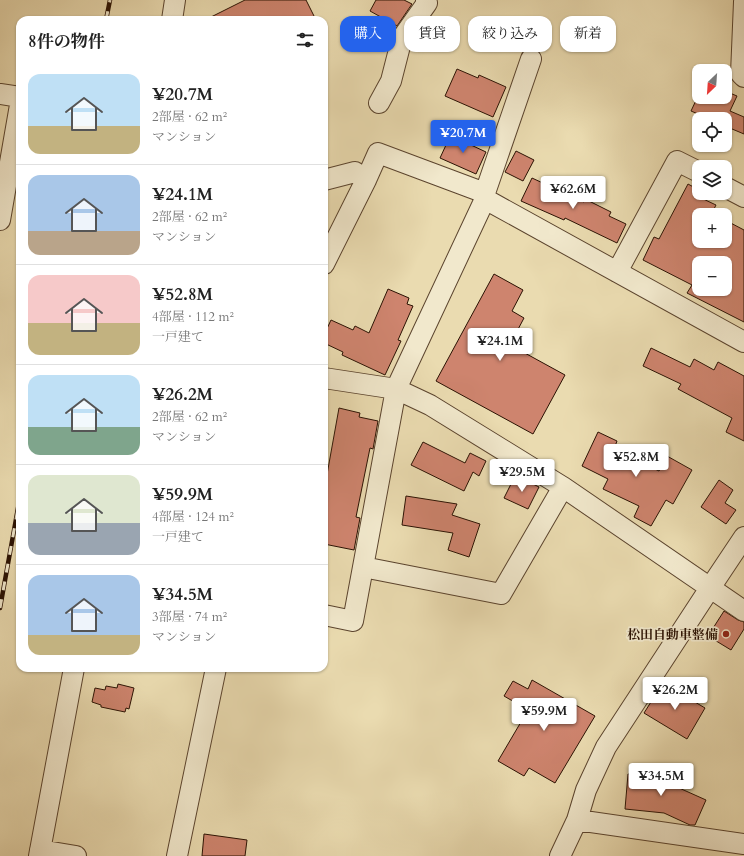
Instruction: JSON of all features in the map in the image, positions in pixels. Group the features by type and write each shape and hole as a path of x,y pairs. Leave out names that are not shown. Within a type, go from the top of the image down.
{"street":[{"path":"173,16 175,0"},
{"path":"379,103 391,81 402,38 427,3 426,0"},
{"path":"744,2 741,74 744,77"},
{"path":"328,617 353,621 396,390 485,196 531,59"},
{"path":"0,94 16,96"},
{"path":"0,220 16,128"},
{"path":"328,256 378,153 485,196 617,272 744,342"},
{"path":"617,272 678,161 692,168"},
{"path":"328,179 355,172 366,180"},
{"path":"732,190 744,197"},
{"path":"328,379 396,390 430,405 563,487 744,611"},
{"path":"363,567 501,594 563,487"},
{"path":"560,856 577,820 586,790 606,747 744,537"},
{"path":"73,672 40,853 76,856"},
{"path":"177,856 215,672"},
{"path":"577,820 744,844"}],"building":[{"path":"245,0 306,0 314,16 213,16"},
{"path":"376,0 404,0 412,4 397,26 396,16 379,16 370,11"},
{"path":"457,69 478,78 479,75 506,87 493,117 445,96"},
{"path":"732,94 737,96 730,111 744,117 744,134 732,129 732,112 691,111 694,104 732,104"},
{"path":"452,132 472,142 471,145 486,152 476,174 440,158"},
{"path":"516,151 534,160 523,181 505,172"},
{"path":"532,178 584,202 585,199 611,212 609,216 626,224 617,243 565,218 564,220 521,201"},
{"path":"688,184 692,186 692,200 705,200 716,205 714,208 692,208 692,248 732,248 732,224 744,230 744,322 693,296 732,296 732,256 692,256 692,285 643,260 654,237 659,239"},
{"path":"494,274 523,290 512,311 524,318 515,335 528,342 523,352 565,375 533,434 436,381"},
{"path":"692,285 692,296 687,293"},
{"path":"388,289 409,298 407,304 413,306 398,340 401,341 385,375 342,355 343,352 328,345 328,326 331,320 353,330 355,326 369,333"},
{"path":"651,348 690,367 694,359 714,370 718,362 744,376 744,441 726,432 732,418 678,389 681,384 643,366"},
{"path":"339,408 360,413 359,417 378,421 373,449 370,448 356,517 360,518 354,550 328,545 328,469"},
{"path":"598,432 617,441 614,449 659,471 667,456 692,470 673,504 666,500 651,526 634,517 639,506 603,489 608,479 582,466"},
{"path":"423,442 465,463 470,453 486,461 479,476 473,472 464,491 411,465"},
{"path":"523,479 539,487 528,509 504,498 513,480 521,483"},
{"path":"719,480 733,490 725,503 736,510 726,524 701,507"},
{"path":"406,496 457,504 452,515 480,524 469,557 448,550 453,533 402,525"},
{"path":"724,611 744,622 744,629 731,650 708,636"},
{"path":"532,680 595,716 555,783 529,768 524,776 498,761 528,710 504,696 513,681 528,689"},
{"path":"663,683 705,708 687,739 644,713"},
{"path":"118,684 134,688 129,709 126,708 125,712 101,707 101,705 92,702 95,688 105,690 106,686 117,688"},
{"path":"631,765 649,767 649,775 668,777 668,783 706,800 695,825 690,825 664,813 625,809 628,774 630,774"},
{"path":"204,834 247,840 245,856 202,856"}],"railway":[{"path":"107,16 110,0"},
{"path":"0,608 16,519"}],"place":[{"name":"松田自動車整備","path":"726,634"}]}
